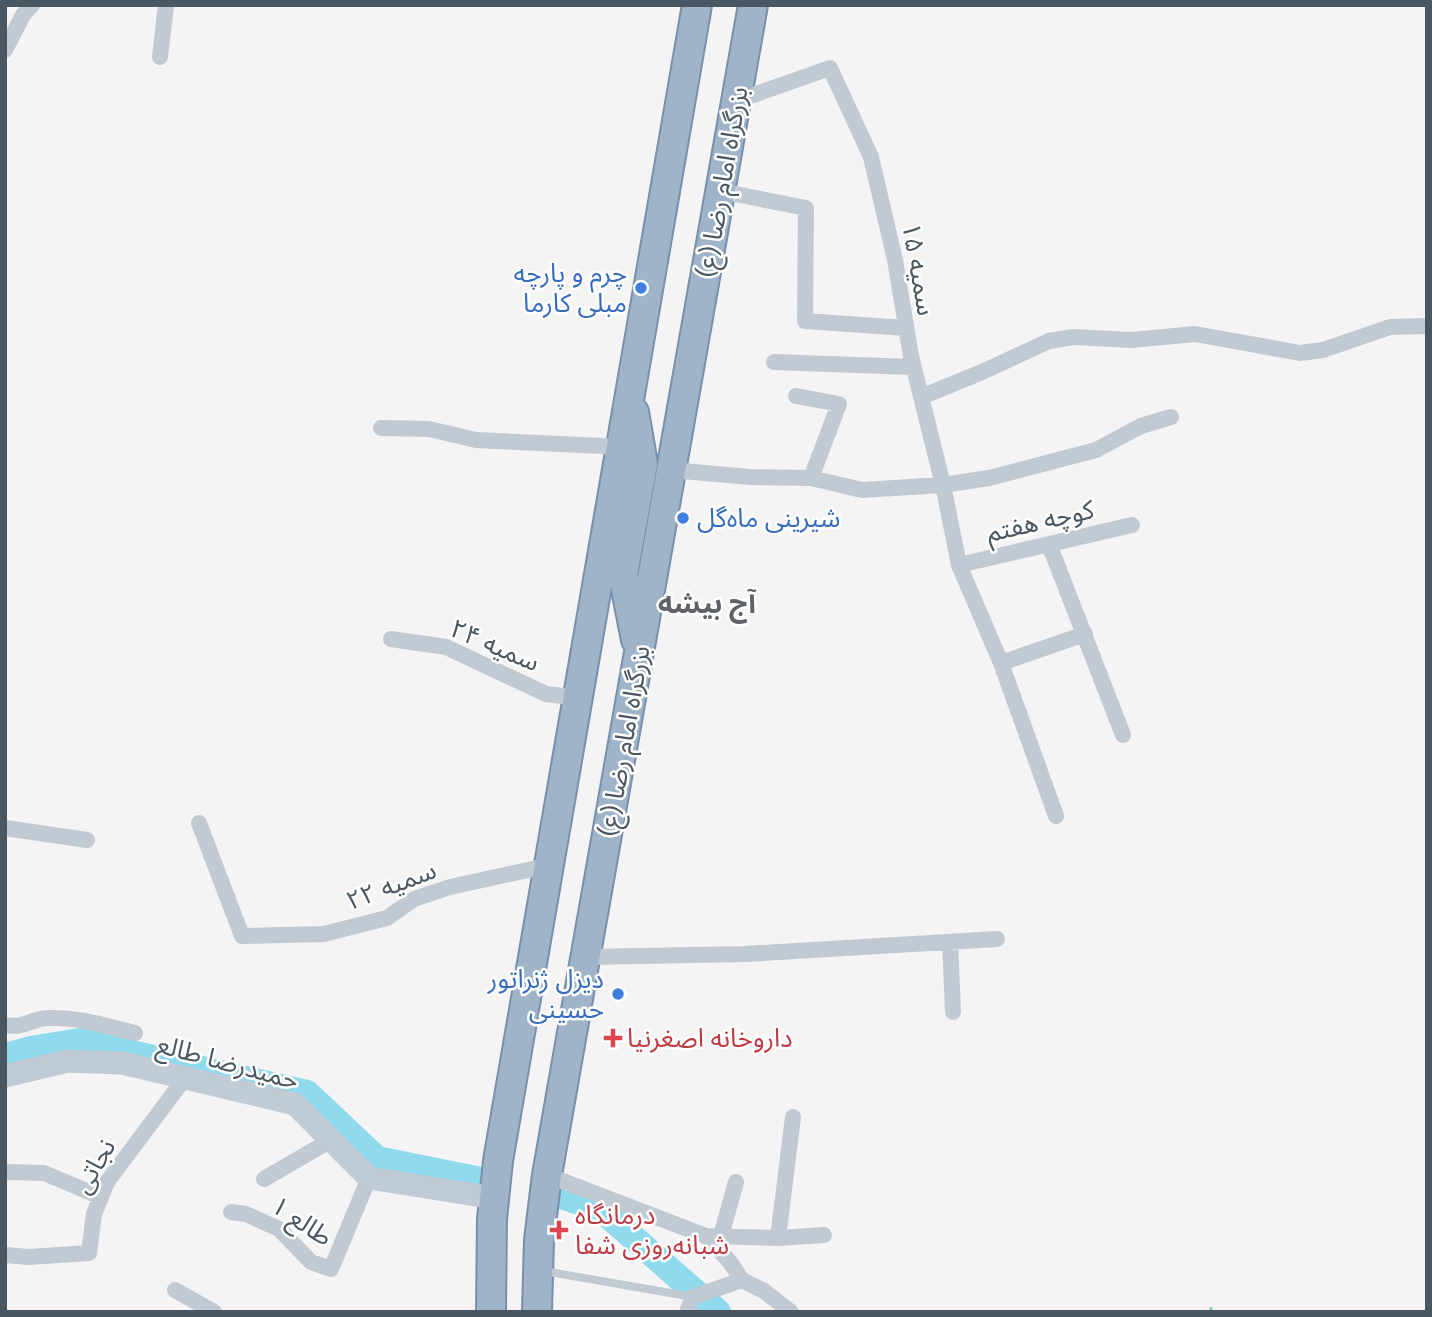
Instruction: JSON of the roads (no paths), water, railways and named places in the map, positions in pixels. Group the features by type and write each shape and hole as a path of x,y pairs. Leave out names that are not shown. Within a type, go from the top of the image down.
{"highway":[{"name":"بزرگراه امام رضا (ع)","path":"491,1312 494,1198 501,1147 580,698 621,521 622,447 697,5"},
{"name":"بزرگراه امام رضا (ع)","path":"537,1312 537,1270 547,1174 753,5"},
{"path":"631,396 643,455 621,521 623,578 639,657"},
{"path":"621,521 661,530"}],"main road":[{"name":"حمیدرضا طالع","path":"5,1076 68,1061 122,1063 295,1104 369,1178"},
{"path":"369,1178 494,1198"}],"street":[{"path":"5,50 23,15 32,5"},
{"path":"160,57 166,5"},
{"name":"سمیه ۱۵","path":"736,101 830,68 872,157 895,260 913,367 943,485 959,565 1001,663 1056,816"},
{"path":"720,191 806,208 806,321 905,328"},
{"path":"921,397 1049,341 1074,337 1131,340 1195,334 1300,353 1324,350 1390,327 1427,326"},
{"path":"775,362 913,367"},
{"path":"796,396 839,404 811,478"},
{"path":"671,470 750,477 811,478 862,490 943,485 989,478 1096,450 1141,426 1171,417"},
{"path":"381,428 429,429 476,440 622,447"},
{"name":"کوچه هفتم","path":"959,565 1132,525"},
{"path":"1049,544 1123,734"},
{"path":"1001,663 1085,634"},
{"name":"سمیه ۲۴","path":"391,639 446,647 546,694 580,698"},
{"name":"سمیه ۲۲","path":"199,823 242,936 324,934 387,918 414,899 450,887 551,865"},
{"path":"5,828 87,840"},
{"path":"586,957 745,954 998,939"},
{"path":"950,942 953,1012"},
{"path":"5,1025 28,1025 43,1018 78,1018 135,1034"},
{"name":"نجاتی","path":"5,1255 29,1257 89,1253 94,1214 107,1182 185,1077"},
{"path":"778,1238 793,1117"},
{"path":"264,1179 331,1140"},
{"path":"5,1172 44,1173 101,1197"},
{"path":"547,1174 714,1236 778,1238 824,1235"},
{"name":"طالع ۱","path":"231,1212 246,1214 279,1229 311,1262 331,1269 369,1178"},
{"path":"714,1236 736,1182"},
{"path":"714,1236 742,1280 764,1291 791,1312"},
{"path":"695,1300 742,1280"},
{"path":"175,1290 214,1312"}],"lane":[{"path":"537,1270 695,1300"}],"waterway":[{"path":"5,1056 79,1041 307,1093 377,1159 486,1181"},
{"path":"551,1192 603,1211 718,1312"}],"place":[{"name":"چرم و پارچه مبلی کارما","path":"641,288"},
{"name":"شیرینی ماه‌گل","path":"683,518"},
{"name":"دیزل ژنراتور حسینی","path":"618,994"},
{"name":"داروخانه اصغرنیا","path":"613,1038"},
{"name":"درمانگاه شبانه‌روزی شفا","path":"559,1230"}],"district":[{"name":"آج بیشه","path":"707,603"}]}
